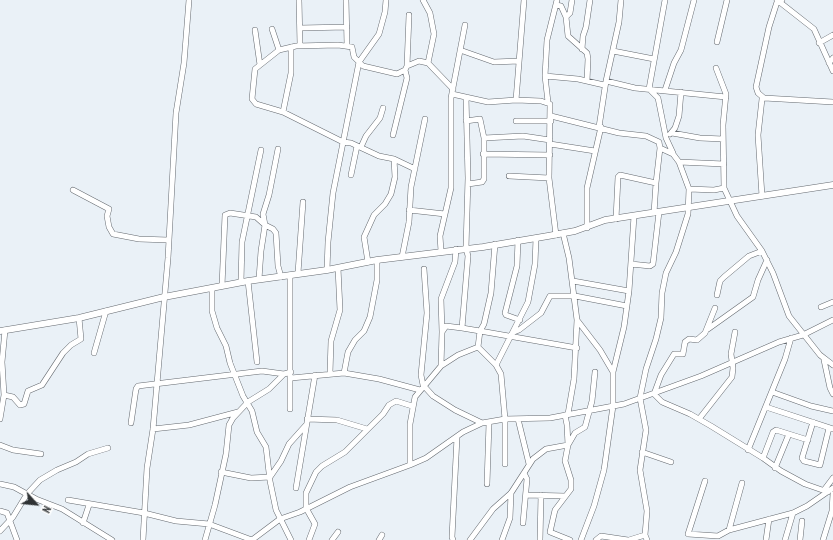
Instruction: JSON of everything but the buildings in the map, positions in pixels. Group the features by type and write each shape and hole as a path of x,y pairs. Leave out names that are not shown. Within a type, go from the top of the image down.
{"street":[{"path":"143,540 147,468 153,429 164,297 176,113 184,63 189,0"},
{"path":"299,0 300,45"},
{"path":"346,0 347,46"},
{"path":"327,270 333,193 359,62 379,34 385,12 386,0"},
{"path":"423,0 430,14 434,34 428,63"},
{"path":"516,100 524,0"},
{"path":"566,17 570,13 572,0"},
{"path":"582,49 590,0"},
{"path":"587,228 587,188 600,127 605,83 613,50 621,0"},
{"path":"649,89 666,0"},
{"path":"665,90 680,50 694,0"},
{"path":"717,42 727,0"},
{"path":"833,71 819,43 814,29 779,1 769,27 756,87 758,93 764,98 833,102"},
{"path":"557,2 561,6 566,17 568,36 587,53 587,81"},
{"path":"556,235 549,178 551,119 550,104 548,102 545,76 547,40 557,2"},
{"path":"393,135 407,78 406,68 409,15"},
{"path":"441,251 440,236 451,188 450,110 452,91 465,25"},
{"path":"300,28 347,28"},
{"path":"272,29 279,50"},
{"path":"255,30 260,64"},
{"path":"819,43 833,35"},
{"path":"415,168 394,159 379,156 359,146 343,142 283,112 256,104 252,99 255,69 279,50 291,47 300,45 347,46 352,47 354,57 363,66 396,74 419,61 428,63 452,91 466,97 488,102 516,100 548,102"},
{"path":"283,112 291,73 291,47"},
{"path":"460,50 494,62 519,61"},
{"path":"613,50 654,59"},
{"path":"829,63 833,58"},
{"path":"716,68 726,94 723,139 724,188 728,200 767,260 789,316 824,360 833,365"},
{"path":"545,76 726,97"},
{"path":"596,540 601,536 629,540 646,537 647,511 640,470 646,430 640,398 646,369 661,318 662,293 666,273 685,228 689,208 689,189 679,162 673,154 666,138 656,93 649,89"},
{"path":"666,138 672,133 679,116 681,92"},
{"path":"462,328 468,256 466,248 468,184 466,97"},
{"path":"762,196 758,135 764,98"},
{"path":"351,175 359,146 380,118 383,108"},
{"path":"402,257 410,210 411,187 425,118"},
{"path":"466,121 480,119 484,138 484,179 482,182 468,184"},
{"path":"516,121 551,119 600,127 619,133 646,136 658,142 660,148 656,183 657,212 652,264 650,266 631,264"},
{"path":"672,133 700,138 723,139"},
{"path":"484,138 524,136 595,151"},
{"path":"660,148 673,154"},
{"path":"259,279 260,251 265,225 263,214 269,195 278,149"},
{"path":"241,282 242,242 261,150"},
{"path":"483,154 550,155"},
{"path":"368,262 364,237 374,215 385,204 391,194 395,177 394,159"},
{"path":"679,162 724,164"},
{"path":"616,219 618,177 620,175 656,183"},
{"path":"509,176 549,178"},
{"path":"0,420 1,403 4,395 2,362 3,330 79,318 164,297 241,282 327,270 377,260 563,234 616,219 689,208 728,200 833,185"},
{"path":"689,189 714,190 724,188"},
{"path":"74,190 109,209 109,226 113,234 139,239 168,240"},
{"path":"298,273 303,202"},
{"path":"410,210 445,214"},
{"path":"222,286 225,215 230,214 256,217 265,225 273,228 276,233 278,266 281,277"},
{"path":"581,540 594,506 604,470 613,406 613,372 624,327 629,291 634,216"},
{"path":"563,234 573,281 577,320 577,348 566,415 568,425 568,445 565,462 571,480 571,489 555,510 550,532 570,540"},
{"path":"496,365 528,302 534,277 537,246 536,238"},
{"path":"518,240 517,266 505,313 506,315 520,320"},
{"path":"478,347 480,331 484,324 491,293 495,244"},
{"path":"441,366 441,299 455,262 456,249"},
{"path":"717,295 720,282 724,278 749,256 762,251"},
{"path":"344,373 348,352 354,340 364,331 370,316 377,280 377,260"},
{"path":"654,394 661,376 674,354 682,354 685,342 689,339 697,340 707,330 753,297 758,280 767,260"},
{"path":"330,373 331,341 340,310 338,268"},
{"path":"421,388 427,314 424,269"},
{"path":"290,275 290,409"},
{"path":"248,281 258,362"},
{"path":"573,281 629,291"},
{"path":"212,288 212,311 243,396 248,402 252,411 257,432 266,447 276,510 291,540"},
{"path":"514,332 519,330 541,313 550,296 575,296 627,306"},
{"path":"821,307 833,302"},
{"path":"707,330 716,308"},
{"path":"94,353 106,311"},
{"path":"4,395 15,398 20,405 24,404 28,391 42,385 63,353 70,345 81,339 79,318"},
{"path":"577,320 600,350 613,372"},
{"path":"68,500 89,505 144,513 176,521 209,524 252,540 280,519 300,512 363,482 426,458 457,436 482,424 505,419 566,415 589,411 613,406 654,394 779,342 803,335 833,320"},
{"path":"442,332 446,326 510,337 538,340 577,348"},
{"path":"699,419 732,377 733,362 731,354 735,332"},
{"path":"748,450 785,359 791,338"},
{"path":"478,347 496,365 501,374 505,419 505,464"},
{"path":"410,465 410,424 414,397 441,366 458,355 478,347"},
{"path":"824,360 830,388 833,394"},
{"path":"131,423 136,388 138,386 262,371 291,375 344,373 421,388 455,410 482,424"},
{"path":"470,540 493,509 511,493 533,459 546,449 568,445 575,433 584,427 592,401 595,372"},
{"path":"205,540 226,454 230,425 238,412 248,402 269,389 284,374"},
{"path":"296,488 315,375"},
{"path":"772,392 811,406 833,411"},
{"path":"654,394 662,402 699,419 763,458 775,468 805,484 828,492"},
{"path":"309,540 315,524 312,516 306,508 306,493 316,472 322,466 345,452 389,405 396,401 412,406"},
{"path":"766,407 814,422 831,429 820,465 804,461 802,458 814,422"},
{"path":"153,429 189,425 238,412"},
{"path":"518,419 529,464"},
{"path":"307,421 337,420 367,429"},
{"path":"270,478 281,461 289,444 307,421"},
{"path":"487,484 490,423"},
{"path":"763,458 773,432 776,430 808,440"},
{"path":"775,468 789,434"},
{"path":"453,540 457,436"},
{"path":"0,445 13,450 41,454"},
{"path":"0,531 17,513 27,494 40,480 56,470 76,462 88,454 108,448"},
{"path":"642,452 671,462"},
{"path":"221,472 251,478 270,478"},
{"path":"523,523 527,479 524,473"},
{"path":"823,540 832,511 828,492 833,478"},
{"path":"706,481 688,534 718,536 729,530 793,513 833,488"},
{"path":"729,530 742,483"},
{"path":"0,484 14,487 36,499 62,509 112,540"},
{"path":"502,540 510,518 511,493"},
{"path":"526,495 565,496"},
{"path":"540,540 541,495"},
{"path":"83,523 89,505"},
{"path":"0,511 7,513 17,540"},
{"path":"785,540 793,513"},
{"path":"766,540 770,519"},
{"path":"800,540 802,521"},
{"path":"332,540 338,532"}]}
